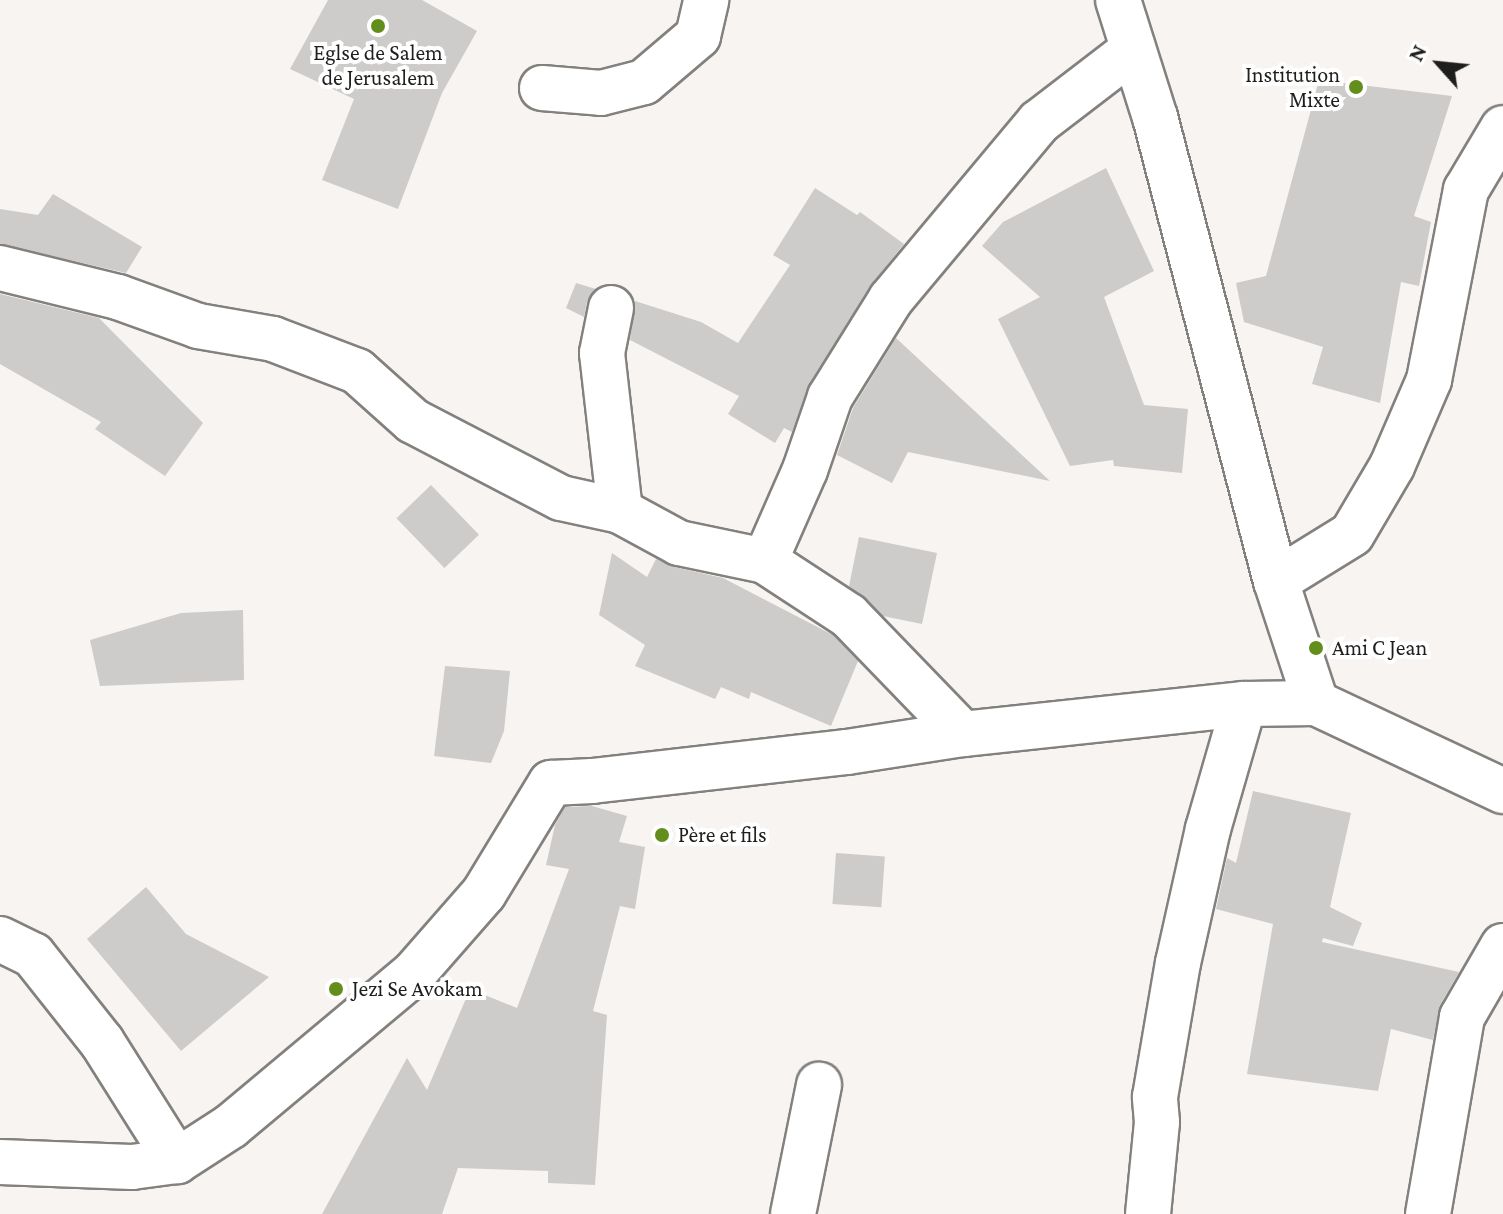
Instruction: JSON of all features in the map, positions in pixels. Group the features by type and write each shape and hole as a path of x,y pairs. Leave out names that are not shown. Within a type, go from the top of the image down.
{"street":[{"path":"542,88 601,93 644,82 698,36 706,0"},
{"path":"1118,0 1155,117 1276,581 1316,703"},
{"path":"765,561 805,470 830,397 891,299 1039,122 1133,50"},
{"path":"1276,581 1352,534 1392,466 1429,380 1466,190 1503,128"},
{"path":"0,268 118,297 198,326 273,339 357,371 413,421 561,498 620,511 679,543 765,561 849,616 963,734"},
{"path":"611,308 602,353 620,511"},
{"path":"0,1162 132,1167 177,1161 231,1126 414,973 484,893 551,783 832,754 963,734 1244,704 1316,703 1503,791"},
{"path":"1148,1214 1157,1122 1155,1097 1178,963 1208,829 1244,704"},
{"path":"0,939 33,955 102,1042 177,1161"},
{"path":"1428,1214 1462,1017 1503,946"},
{"path":"793,1214 819,1085"}],"building":[{"path":"328,0 422,0 477,31 442,93 398,209 322,180 354,99 290,69"},
{"path":"1319,80 1452,96 1414,216 1431,222 1419,286 1401,282 1380,403 1312,384 1323,347 1244,322 1236,283 1266,276"},
{"path":"1106,168 1154,271 1104,297 1144,405 1188,409 1182,473 1114,466 1113,460 1070,466 998,319 1040,297 982,246 1003,222"},
{"path":"815,188 857,215 860,212 904,244 870,286 809,384 792,432 784,428 775,443 728,414 739,396 630,340 635,301 701,322 738,343 790,265 773,255"},
{"path":"53,194 142,247 126,273 0,244 0,209 38,215"},
{"path":"576,283 596,289 587,302 584,317 566,308"},
{"path":"0,294 99,318 203,423 165,476 95,429 101,422 0,364"},
{"path":"896,338 1050,481 908,452 892,483 837,455 853,408"},
{"path":"431,485 479,535 444,568 396,518"},
{"path":"859,537 937,553 922,624 883,616 849,586"},
{"path":"612,553 647,577 656,559 674,567 723,578 833,635 858,661 831,726 751,692 749,699 721,687 715,699 635,666 645,645 599,615"},
{"path":"243,610 244,680 100,686 90,640 181,613"},
{"path":"445,666 510,671 504,731 491,763 434,756"},
{"path":"1253,791 1351,813 1330,907 1362,923 1353,946 1323,938 1322,942 1459,972 1440,1005 1433,1040 1391,1029 1378,1091 1247,1074 1273,924 1216,909 1227,858 1236,863"},
{"path":"592,806 627,816 619,842 645,847 635,909 620,906 593,1011 607,1015 595,1185 548,1183 548,1171 458,1168 442,1214 322,1214 407,1058 427,1090 470,989 517,1008 569,869 546,865 555,825 565,807"},
{"path":"836,853 885,856 881,907 832,904"},
{"path":"146,887 186,934 269,977 181,1051 87,939"}],"place":[{"name":"Eglse de Salem de Jerusalem","path":"378,26"},
{"name":"Institution Mixte","path":"1356,87"},
{"name":"Ami C Jean","path":"1316,648"},
{"name":"Père et fils","path":"662,835"},
{"name":"Jezi Se Avokam","path":"336,989"}]}
